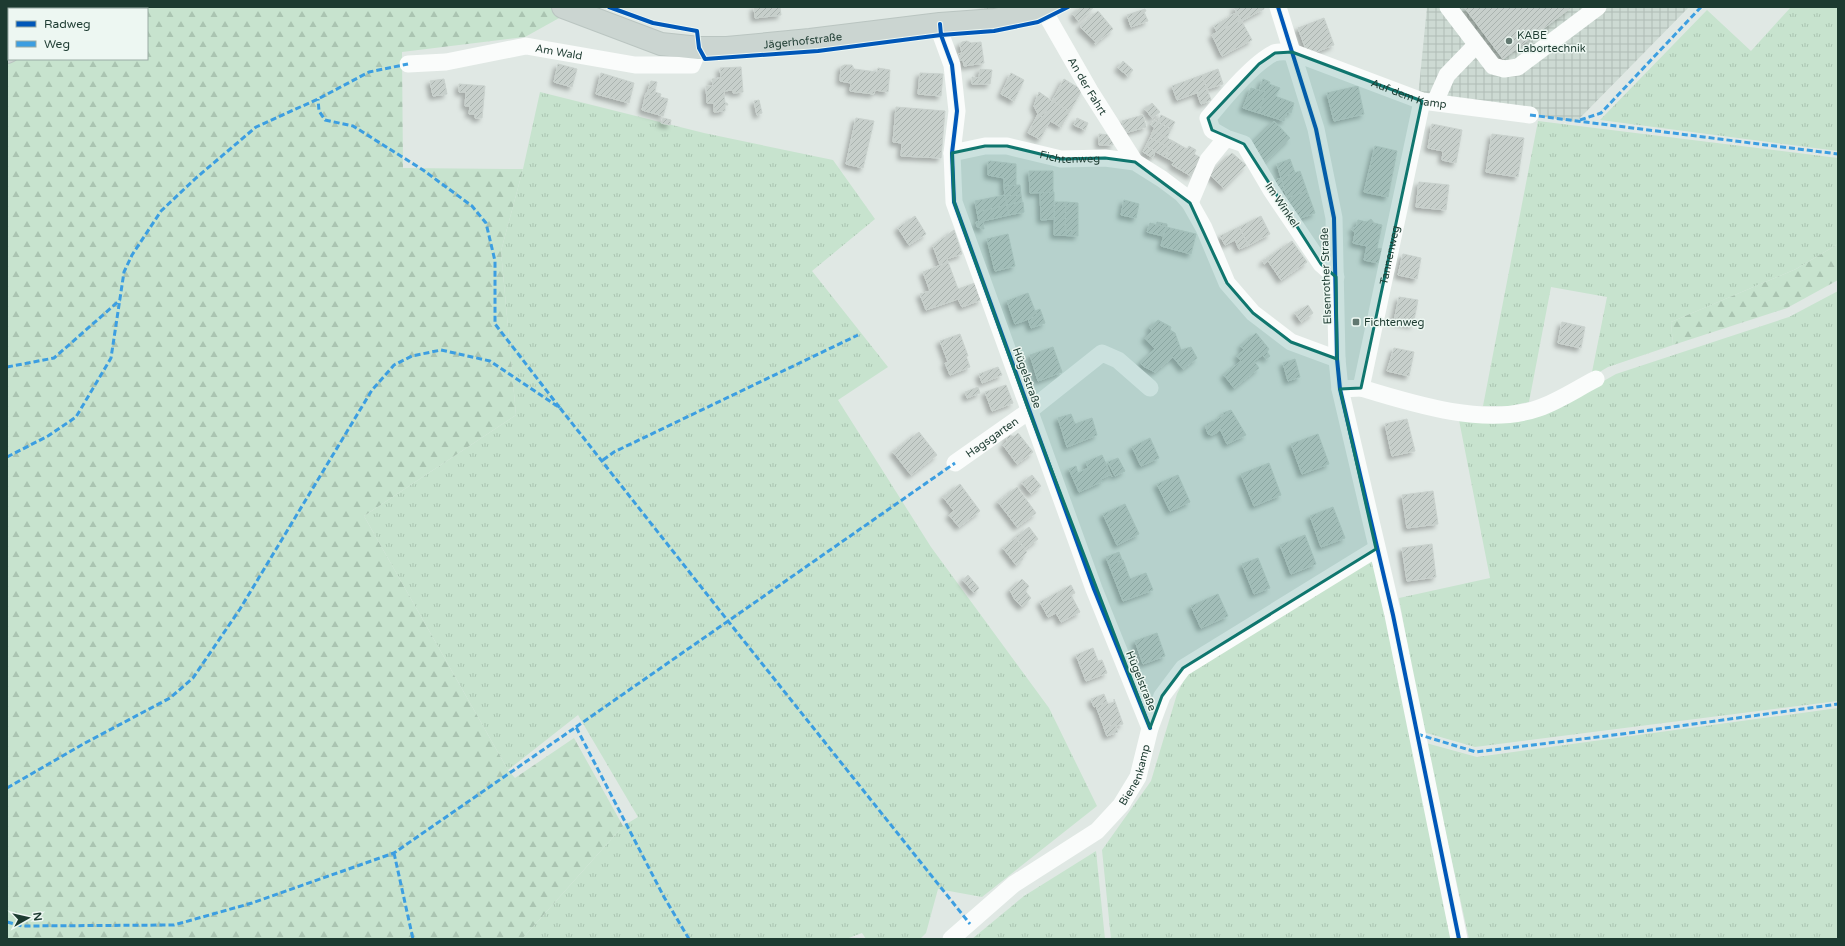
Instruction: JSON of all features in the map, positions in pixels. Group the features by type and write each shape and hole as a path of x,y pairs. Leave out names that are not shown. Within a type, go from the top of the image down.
{"main road":[{"name":"Jägerhofstraße","path":"563,7 661,44 699,48 727,48 810,40 940,24 995,20 1045,8"}],"street":[{"name":"Elsenrother Straße","path":"1278,7 1316,129 1328,184 1334,218 1337,359 1340,389 1376,549 1396,629 1459,939"},
{"path":"1448,7 1492,66 1504,69 1518,67 1598,7"},
{"name":"An der Fahrt","path":"1045,8 1090,91 1135,162"},
{"name":"Hügelstraße","path":"940,24 952,65 957,111 952,153 954,202 1094,589 1150,728"},
{"name":"Tannenweg","path":"1361,388 1428,102 1447,75 1476,45"},
{"name":"Am Wald","path":"408,64 446,62 526,46 635,65 692,65 699,48"},
{"name":"Im Winkel","path":"1292,52 1275,52 1259,64 1222,101 1208,118 1212,130 1226,138 1244,144 1271,190 1322,264 1336,277"},
{"name":"Auf dem Kamp","path":"1292,52 1428,102 1530,115"},
{"path":"1190,203 1208,160 1226,138"},
{"name":"Fichtenweg","path":"952,153 985,146 1007,146 1061,159 1105,158 1135,162 1162,179 1182,194 1190,203 1204,228 1227,283 1252,313 1291,342 1337,359"},
{"name":"Hagsgarten","path":"955,463 1029,411 1102,353 1118,360 1150,388"},
{"path":"1340,389 1361,388 1421,406 1485,415 1503,414 1539,408 1596,379"},
{"name":"Bienenkamp","path":"951,939 1014,884 1097,832 1121,805 1138,777 1150,728 1162,696 1183,668 1376,549"}],"highlighted area":[{"path":"1292,52 1422,101 1361,388 1340,389 1376,549 1183,668 1162,696 1150,728 1029,411 954,202 952,153 985,146 1007,146 1061,159 1105,158 1135,162 1190,203 1227,283 1253,313 1291,342 1337,359 1336,277 1321,264 1244,144 1212,130 1208,118 1259,64 1275,53"}],"shaded area":[{"path":"1427,7 1689,7 1576,122 1418,97"}],"green space":[{"path":"7,7 579,7 525,37 402,52 403,168 523,169 501,251 516,415 364,516 508,770 515,778 574,738 623,826 522,939 7,939"},
{"path":"7,7 70,7 8,8 7,29"},
{"path":"1791,7 1838,7 1838,151 1600,120 1707,10 1751,51"},
{"path":"540,92 704,133 833,160 875,219 812,271 888,367 838,400 931,547 1049,708 1097,806 982,897 938,889 926,933 920,939 866,939 862,933 846,939 522,939 623,826 638,817 578,715 508,770 364,516 516,415 501,251 523,169"},
{"path":"1538,121 1838,158 1838,244 1796,269 1671,322 1673,345 1608,367 1591,377 1607,297 1551,287 1529,402 1509,406 1483,406"},
{"path":"1838,244 1838,280 1787,308 1673,345 1671,322 1796,269"},
{"path":"1838,291 1838,701 1475,747 1423,732 1399,598 1490,578 1459,420 1556,408 1616,374 1789,317"},
{"path":"1375,553 1451,939 1111,939 1102,850 1151,781 1177,694 1188,672"},
{"path":"1838,708 1838,939 1469,939 1426,743 1477,757"},
{"path":"1096,851 1105,939 972,939 1024,896"}],"building":[{"path":"754,7 780,7 781,15 755,18"},
{"path":"982,7 996,7 993,13"},
{"path":"1081,7 1094,7 1078,21 1073,14"},
{"path":"1234,7 1264,7 1264,9 1241,21"},
{"name":"KABE Labortechnik","path":"1464,7 1572,7 1503,59"},
{"path":"1145,9 1146,11 1144,12 1148,21 1131,27 1127,15"},
{"path":"1098,11 1113,29 1095,44 1096,42 1081,28 1081,25"},
{"path":"1237,12 1241,20 1217,32 1214,26"},
{"path":"1324,18 1334,45 1308,55 1298,28"},
{"path":"1241,20 1252,40 1222,56 1212,35"},
{"path":"967,41 971,43 981,42 984,63 964,66 963,60 959,60 958,54 962,53 960,45 962,42"},
{"path":"1123,61 1133,70 1128,76 1118,68"},
{"path":"558,64 577,69 572,87 554,82"},
{"path":"844,65 852,65 854,69 877,72 878,68 890,70 888,92 875,90 874,94 850,91 851,83 840,81 841,67"},
{"path":"741,67 743,92 733,93 733,90 724,91 725,103 728,105 725,105 725,111 714,112 714,103 707,103 706,86 713,86 712,79 721,78 720,68"},
{"path":"980,69 992,70 990,84 972,84 972,77 979,78"},
{"path":"1218,69 1223,84 1207,89 1202,75"},
{"path":"601,73 634,83 629,103 596,94"},
{"path":"920,73 943,74 941,96 918,94"},
{"path":"1011,73 1024,80 1014,101 1001,94"},
{"path":"1202,75 1207,89 1177,100 1172,86"},
{"path":"444,79 447,94 433,96 430,81"},
{"path":"1064,79 1082,90 1070,111 1052,101"},
{"path":"1263,79 1270,82 1269,84 1280,88 1275,96 1294,103 1291,113 1287,112 1284,121 1259,113 1265,92 1259,90"},
{"path":"651,81 657,82 654,95 647,94"},
{"path":"459,84 485,86 482,118 475,118 475,114 469,114 470,106 465,106 466,92 459,92"},
{"path":"1358,86 1364,114 1334,121 1327,93"},
{"path":"1251,88 1265,92 1259,113 1243,108"},
{"path":"1207,89 1211,100 1201,104 1197,93"},
{"path":"655,92 661,94 660,97 668,99 663,116 642,110 646,93 654,95"},
{"path":"1039,92 1052,101 1043,117 1038,114 1034,106"},
{"path":"759,100 762,113 757,115 754,101"},
{"path":"1052,101 1070,111 1061,127 1050,121 1040,139 1028,133 1038,114 1043,117"},
{"path":"1152,103 1160,112 1152,118 1145,109"},
{"path":"896,107 945,111 941,158 901,156 902,143 893,142"},
{"path":"1143,115 1146,127 1125,133 1122,121"},
{"path":"1161,115 1175,122 1171,129 1158,122"},
{"path":"663,118 671,120 670,125 661,123"},
{"path":"856,118 874,121 863,168 846,164"},
{"path":"1077,118 1088,123 1085,130 1074,125"},
{"path":"1154,120 1158,122 1155,128 1151,125"},
{"path":"1274,121 1290,138 1263,164 1249,146"},
{"path":"1158,122 1171,129 1167,138 1153,131"},
{"path":"1432,124 1462,130 1456,163 1442,160 1443,151 1428,148"},
{"path":"1153,131 1173,141 1169,148 1150,138"},
{"path":"1099,134 1113,135 1113,145 1099,145"},
{"path":"1492,134 1524,138 1518,177 1486,172"},
{"path":"1150,138 1169,148 1165,157 1146,146"},
{"path":"1173,141 1187,149 1189,146 1196,150 1194,154 1201,158 1191,176 1172,165 1174,162 1165,157"},
{"path":"1146,146 1155,151 1153,158 1143,152"},
{"path":"1375,146 1397,151 1388,197 1364,192"},
{"path":"1232,153 1246,165 1224,188 1210,175"},
{"path":"1290,159 1295,173 1281,178 1277,164"},
{"path":"988,162 1016,164 1016,185 1004,186 1004,178 988,175"},
{"path":"1029,171 1053,171 1053,192 1030,193"},
{"path":"1300,171 1307,191 1287,198 1281,178"},
{"path":"1281,178 1285,190 1279,192 1275,180"},
{"path":"1419,182 1449,185 1446,210 1416,207"},
{"path":"1020,185 1021,195 1005,196 1004,186"},
{"path":"1307,191 1315,213 1295,220 1287,198"},
{"path":"1054,192 1054,219 1041,220 1040,193"},
{"path":"1005,195 1007,205 977,212 975,201"},
{"path":"1021,195 1022,201 1007,205 1005,196"},
{"path":"1124,200 1139,204 1136,218 1121,215"},
{"path":"1023,202 1024,212 1009,215 1007,205"},
{"path":"1055,202 1066,202 1065,230 1078,231 1078,236 1054,235"},
{"path":"1066,202 1078,203 1078,231 1065,230"},
{"path":"1007,205 1009,215 983,221 984,229 977,227 976,222 979,222 977,212"},
{"path":"915,216 926,234 909,245 898,228"},
{"path":"1261,216 1270,234 1249,245 1239,227"},
{"path":"1371,219 1374,223 1382,225 1377,248 1382,249 1378,263 1364,260 1367,246 1353,243 1355,233 1352,229 1357,226 1358,220 1367,222"},
{"path":"1157,222 1167,224 1167,227 1156,225"},
{"path":"1150,223 1166,227 1163,236 1147,232"},
{"path":"1166,227 1196,234 1191,254 1161,246"},
{"path":"1239,227 1249,245 1239,249 1235,240 1225,245 1220,236"},
{"path":"954,230 962,254 947,259 948,262 940,265 933,246"},
{"path":"1008,234 1015,266 995,271 987,239"},
{"path":"1292,241 1307,262 1281,280 1268,261 1264,264 1263,261"},
{"path":"1403,254 1421,258 1417,279 1398,275"},
{"path":"948,262 958,289 975,283 981,300 962,307 958,299 926,310 920,294 930,291 923,272"},
{"path":"1028,293 1037,316 1015,324 1007,301"},
{"path":"1399,297 1418,300 1413,325 1394,321"},
{"path":"1308,305 1313,313 1301,322 1295,313"},
{"path":"1040,309 1045,323 1031,328 1028,319 1037,316 1035,311"},
{"path":"1158,320 1171,327 1170,330 1175,333 1181,350 1191,347 1197,358 1183,369 1173,357 1155,372 1140,363 1155,349 1145,338 1152,331 1149,328"},
{"path":"1562,322 1585,327 1581,348 1558,343"},
{"path":"1256,333 1269,349 1267,352 1270,356 1266,359 1263,355 1254,361 1259,368 1234,388 1224,375 1241,361 1237,356 1244,350 1241,346"},
{"path":"960,334 968,356 966,356 970,367 950,375 945,363 948,362 940,341"},
{"path":"1053,347 1062,372 1038,381 1030,355"},
{"path":"1394,348 1414,352 1409,376 1387,371"},
{"path":"1295,359 1300,377 1288,381 1283,363"},
{"path":"998,367 1002,375 982,383 979,374"},
{"path":"1006,385 1013,403 992,411 985,392"},
{"path":"978,387 980,393 967,398 965,392"},
{"path":"1231,410 1246,435 1227,444 1220,429 1212,435 1208,434 1206,428 1207,424 1213,421 1215,422 1215,420 1224,415 1223,413"},
{"path":"1071,414 1075,424 1092,418 1097,435 1067,447 1058,418"},
{"path":"1407,419 1415,451 1392,456 1385,424"},
{"path":"919,432 937,455 911,475 893,452"},
{"path":"1018,433 1033,452 1017,464 1003,445 1007,442 1007,438 1010,435 1014,437"},
{"path":"1318,434 1329,464 1302,474 1291,444"},
{"path":"1150,438 1159,458 1141,466 1132,447"},
{"path":"1102,455 1111,474 1101,479 1103,481 1079,492 1069,469 1076,466 1078,473 1088,468 1086,462"},
{"path":"1118,458 1125,471 1115,476 1108,462"},
{"path":"1269,463 1281,495 1254,506 1241,474"},
{"path":"1032,475 1041,486 1031,494 1022,483"},
{"path":"1178,475 1190,502 1170,511 1157,484"},
{"path":"960,484 980,511 959,527 949,515 954,511 943,497"},
{"path":"1017,487 1036,513 1017,527 998,502"},
{"path":"1433,491 1438,524 1407,528 1402,495"},
{"path":"1125,504 1139,534 1117,545 1103,514"},
{"path":"1333,507 1345,538 1321,547 1310,516"},
{"path":"1029,527 1038,539 1025,549 1016,537"},
{"path":"1305,535 1316,564 1291,574 1280,545"},
{"path":"1016,538 1027,552 1022,557 1023,559 1016,565 1003,548"},
{"path":"1432,544 1436,577 1407,581 1402,548"},
{"path":"1119,552 1122,560 1109,565 1106,557"},
{"path":"1258,558 1270,588 1254,594 1242,564"},
{"path":"1123,560 1130,579 1146,573 1153,590 1123,601 1109,565"},
{"path":"968,575 979,588 974,593 963,580"},
{"path":"1022,579 1029,586 1025,591 1031,598 1022,607 1015,600 1010,590"},
{"path":"1071,585 1075,593 1071,595 1080,612 1061,622 1056,613 1048,617 1040,602"},
{"path":"1218,594 1228,616 1201,628 1191,606"},
{"path":"1157,633 1165,656 1143,664 1135,641"},
{"path":"1093,648 1098,661 1102,660 1107,673 1086,681 1076,655"},
{"path":"1104,694 1107,702 1094,707 1091,699"},
{"path":"1114,699 1123,724 1116,726 1115,724 1104,728 1096,706 1107,702 1108,704 1114,702"},
{"path":"1115,724 1118,732 1107,736 1104,728"}],"marked path":[{"path":"1580,120 1601,113 1701,7"},
{"path":"7,457 48,436 76,417 111,358 124,272 132,255 161,211 196,178 256,127 318,99 369,72 408,64"},
{"path":"7,788 85,743 170,698 193,678 240,609 372,390 394,365 412,356 441,350 490,361 560,408 495,324 495,261 486,223 472,206 423,170 353,126 325,120 319,111 318,99"},
{"path":"1530,115 1838,154"},
{"path":"7,367 54,358 120,300"},
{"path":"603,460 614,452 858,335"},
{"path":"560,408 970,924"},
{"path":"576,727 955,463"},
{"path":"1417,734 1476,752 1622,734 1838,704"},
{"path":"7,922 22,926 174,925 252,903 394,853 576,727 664,897 689,939"},
{"path":"394,853 413,939"}],"cycle path":[{"path":"609,7 653,23 697,31 699,48 705,59 818,51 941,35 994,31 1038,22 1068,7"},
{"path":"1278,7 1316,129 1334,218 1337,359 1340,389 1393,615 1459,939"},
{"path":"940,24 941,35 952,65 957,111 952,153 954,202 1094,589 1150,728"}],"place":[{"name":"KABE Labortechnik","path":"1509,41"},
{"name":"Fichtenweg","path":"1356,322"}]}
